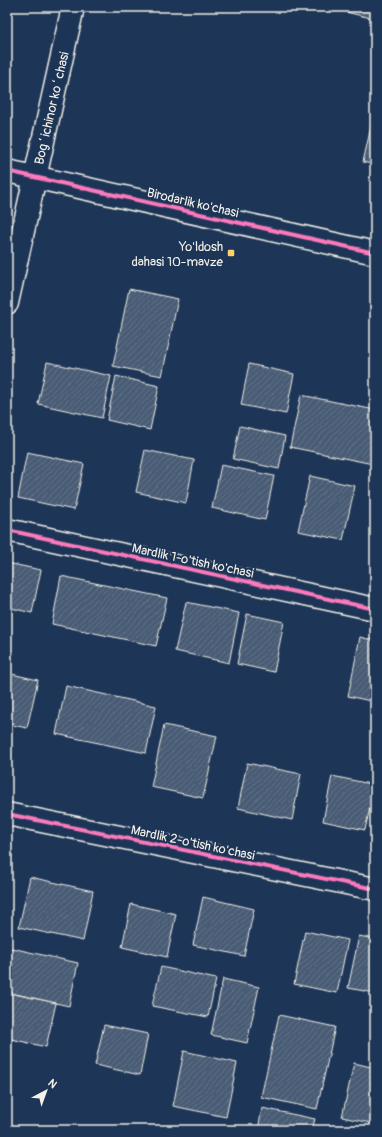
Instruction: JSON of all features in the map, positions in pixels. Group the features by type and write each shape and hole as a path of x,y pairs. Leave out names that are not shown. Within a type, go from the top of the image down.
{"street":[{"name":"Bogʻichinor koʻchasi","path":"7,303 73,7"},
{"name":"Birodarlik ko'chasi","path":"7,171 375,253"},
{"name":"Mardlik 1-o'tish ko'chasi","path":"7,530 375,609"},
{"name":"Mardlik 2-o'tish ko'chasi","path":"7,814 375,889"}],"building":[{"path":"325,7 375,7 375,19"},
{"path":"375,109 375,165 363,162"},
{"path":"129,289 178,299 162,376 113,366"},
{"path":"47,362 111,376 102,418 38,404"},
{"path":"249,364 294,374 286,414 241,405"},
{"path":"116,376 159,386 150,430 107,420"},
{"path":"301,395 375,410 375,453 373,464 290,447"},
{"path":"240,426 285,436 279,469 233,459"},
{"path":"145,450 194,460 186,503 136,492"},
{"path":"27,452 84,464 74,510 18,498"},
{"path":"221,465 274,476 265,520 212,508"},
{"path":"310,476 355,486 343,540 298,531"},
{"path":"7,563 41,570 32,613 7,607"},
{"path":"61,576 167,598 156,646 52,624"},
{"path":"186,602 239,613 229,663 175,651"},
{"path":"247,614 284,622 274,672 237,664"},
{"path":"360,637 375,641 375,702 348,696"},
{"path":"7,673 38,680 27,728 7,724"},
{"path":"66,686 156,706 146,753 56,734"},
{"path":"164,725 217,736 203,798 151,787"},
{"path":"247,763 301,774 292,820 238,808"},
{"path":"332,776 375,785 365,830 323,821"},
{"path":"30,877 93,891 83,941 19,927"},
{"path":"203,897 254,909 244,956 193,945"},
{"path":"131,904 176,914 167,957 122,947"},
{"path":"305,931 348,940 337,993 294,984"},
{"path":"359,936 375,939 375,993 348,988"},
{"path":"7,947 78,963 69,1006 7,992"},
{"path":"161,967 216,979 208,1017 152,1006"},
{"path":"223,979 259,987 247,1043 211,1035"},
{"path":"9,993 56,1003 46,1047 7,1038 7,1002"},
{"path":"279,1015 335,1027 317,1109 261,1097"},
{"path":"104,1025 148,1034 140,1075 95,1065"},
{"path":"184,1051 237,1063 226,1117 173,1106"},
{"path":"354,1063 375,1068 375,1124 342,1117"},
{"path":"262,1108 315,1119 312,1130 258,1130"}],"cycle path":[{"path":"7,171 375,253"},
{"path":"7,530 375,609"},
{"path":"7,814 375,889"}],"place":[{"name":"Yo'ldosh dahasi 10-mavze","path":"231,253"}]}
